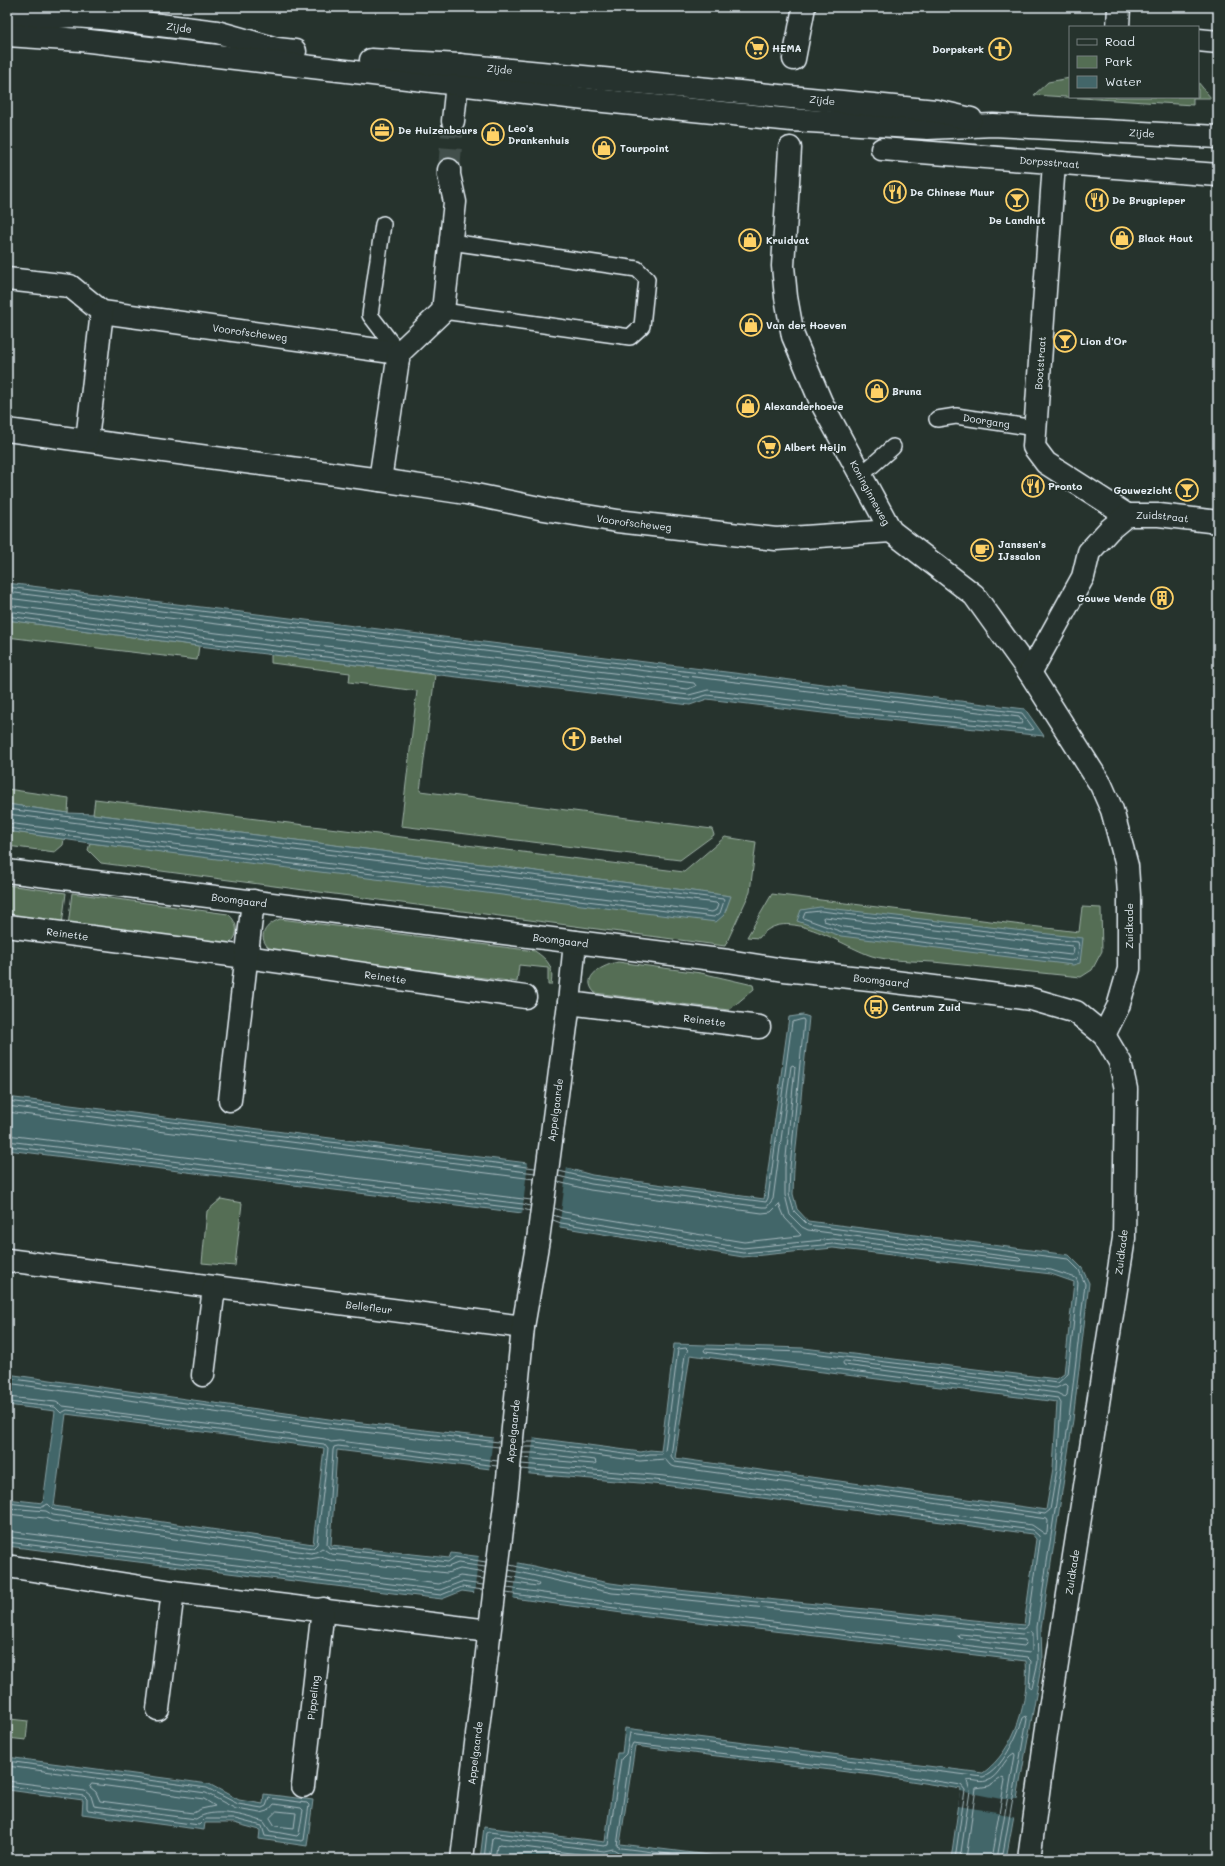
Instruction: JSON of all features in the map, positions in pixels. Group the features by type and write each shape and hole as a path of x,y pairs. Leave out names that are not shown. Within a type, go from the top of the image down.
{"street":[{"path":"794,60 804,7"},
{"path":"1118,26 1119,7"},
{"name":"Zijde","path":"7,21 72,16 217,32 277,49 360,59 458,75 792,120 928,128 993,125 1216,137"},
{"name":"Zijde","path":"7,35 81,40 458,75"},
{"path":"1199,40 1218,42"},
{"path":"453,121 458,75"},
{"name":"Koninginneweg","path":"790,148 783,266 786,297 794,336 821,402 891,531 974,595 1030,673"},
{"name":"Dorpsstraat","path":"882,149 1218,175"},
{"name":"Bootstraat","path":"1054,163 1034,447 1046,463 1127,515"},
{"path":"380,480 399,353 443,310 455,202 449,170"},
{"path":"7,279 70,286 102,312 87,440"},
{"name":"Voorofscheweg","path":"102,312 399,353"},
{"name":"Voorofscheweg","path":"7,430 380,480 466,493 544,509 617,521 776,539 891,531"},
{"name":"Zuidstraat","path":"1030,673 1083,577 1089,552 1109,530 1127,515 1158,515 1218,522"},
{"name":"Zuidkade","path":"1029,1859 1046,1734 1124,1238 1126,1090 1120,1062 1104,1035 1118,1007 1129,968 1129,895 1127,866 1112,810 1101,785 1030,673"},
{"name":"Boomgaard","path":"7,871 744,963 784,970 1031,999 1076,1012 1104,1035"},
{"path":"230,1100 252,901"},
{"name":"Reinette","path":"7,926 246,957 525,997"},
{"path":"569,1003 575,942"},
{"name":"Reinette","path":"569,1003 759,1027"},
{"name":"Appelgaarde","path":"462,1859 515,1421 522,1327 538,1240 569,1003"},
{"name":"Bellefleur","path":"7,1260 522,1327"},
{"path":"203,1375 214,1288"},
{"path":"7,1566 173,1592 323,1609 489,1631"},
{"path":"158,1709 173,1592"},
{"name":"Pippeling","path":"303,1786 323,1609"}],"lane":[{"path":"383,224 370,315 399,353"},
{"path":"443,310 630,337 642,326 647,279 638,269 451,242"},
{"name":"Doorgang","path":"937,419 956,416 1035,428"},
{"path":"860,476 893,447"}],"green space":[{"path":"109,30 181,39 180,48 108,39"},
{"path":"1069,78 1069,97 1034,95 1048,82"},
{"path":"1199,83 1211,98 1199,98"},
{"path":"1082,98 1193,98 1193,105"},
{"path":"7,620 199,646 197,660 7,637"},
{"path":"271,654 435,675 420,791 712,829 714,835 680,860 401,826 417,691 349,682 350,673 271,663"},
{"path":"7,789 69,798 68,813 7,804"},
{"path":"95,799 684,872 725,837 756,842 750,892 725,946 101,863 88,850 90,843 724,915 730,896 93,814"},
{"path":"7,831 64,839 63,845 55,852 7,846"},
{"path":"7,885 66,893 62,925 7,918"},
{"path":"72,893 228,914 236,926 236,935 231,943 226,946 68,926"},
{"path":"772,894 1079,932 1082,907 1101,908 1102,951 1092,970 1081,977 879,958 859,951 814,930 798,926 783,925 770,928 759,938 747,937"},
{"path":"280,919 535,951 547,961 551,969 551,985 548,985 548,968 519,965 517,982 274,952 268,947 263,938 265,929"},
{"path":"618,962 701,973 753,985 754,989 729,1010 595,993 591,987 590,981 595,972"},
{"path":"221,1199 242,1203 235,1266 202,1263 207,1211"},
{"path":"7,1704 11,1704 10,1719 28,1721 26,1740 7,1738"}],"water":[{"path":"7,583 1025,709 1044,736 839,715 707,699 690,705 199,646 7,620"},
{"path":"7,804 68,813 93,814 731,896 724,915 716,922 90,843 7,831"},
{"path":"820,907 1083,938 1080,963 1073,965 841,936 797,921 801,910"},
{"path":"803,1015 809,1017 794,1168 793,1194 797,1209 808,1221 1069,1255 1082,1268 1089,1283 1073,1420 1041,1628 1042,1662 1006,1859 951,1859 961,1789 880,1776 635,1746 620,1844 741,1859 480,1859 484,1827 605,1842 617,1753 622,1753 625,1728 983,1773 1004,1751 1018,1723 1025,1692 1026,1661 622,1613 462,1591 442,1599 7,1546 7,1499 43,1503 55,1411 7,1405 7,1374 336,1420 495,1438 535,1438 641,1452 650,1450 661,1451 674,1344 804,1348 1057,1379 1064,1374 1074,1282 1051,1274 833,1248 743,1257 560,1227 522,1213 7,1150 7,1097 567,1168 592,1175 764,1199 789,1017","holes":["690,1355 1057,1402 1053,1468 1046,1510 675,1458","66,1414 324,1448 313,1544 54,1506","337,1450 531,1474 664,1485 1032,1534 1036,1539 1024,1625 623,1585 593,1580 510,1561 484,1557 451,1553 449,1558 331,1545"]},
{"path":"7,1757 209,1784 239,1800 263,1804 264,1794 313,1800 307,1846 259,1839 260,1830 234,1823 205,1823 204,1830 82,1814 83,1800 8,1790 7,1795"}],"pier":[{"path":"528,1161 567,1166 559,1229 522,1215"},
{"path":"493,1436 534,1436 528,1476 489,1471"},
{"path":"479,1554 518,1561 513,1600 474,1594"},
{"path":"960,1791 1001,1799 1019,1799 1015,1818 997,1812 958,1806"}],"tunnel":[{"path":"449,170 453,121"}],"place":[{"name":"HEMA","path":"757,48"},
{"name":"Dorpskerk","path":"1000,49"},
{"name":"De Huizenbeurs","path":"382,130"},
{"name":"Leo's Drankenhuis","path":"493,134"},
{"name":"Tourpoint","path":"604,148"},
{"name":"De Chinese Muur","path":"895,192"},
{"name":"De Landhut","path":"1017,200"},
{"name":"De Brugpieper","path":"1097,200"},
{"name":"Black Hout","path":"1122,238"},
{"name":"Kruidvat","path":"750,240"},
{"name":"Van der Hoeven","path":"751,325"},
{"name":"Lion d'Or","path":"1065,341"},
{"name":"Bruna","path":"877,391"},
{"name":"Alexanderhoeve","path":"748,406"},
{"name":"Albert Heijn","path":"769,447"},
{"name":"Pronto","path":"1033,486"},
{"name":"Gouwezicht","path":"1187,490"},
{"name":"Janssen's IJssalon","path":"982,550"},
{"name":"Gouwe Wende","path":"1162,598"},
{"name":"Bethel","path":"574,739"},
{"name":"Centrum Zuid","path":"876,1007"}]}
